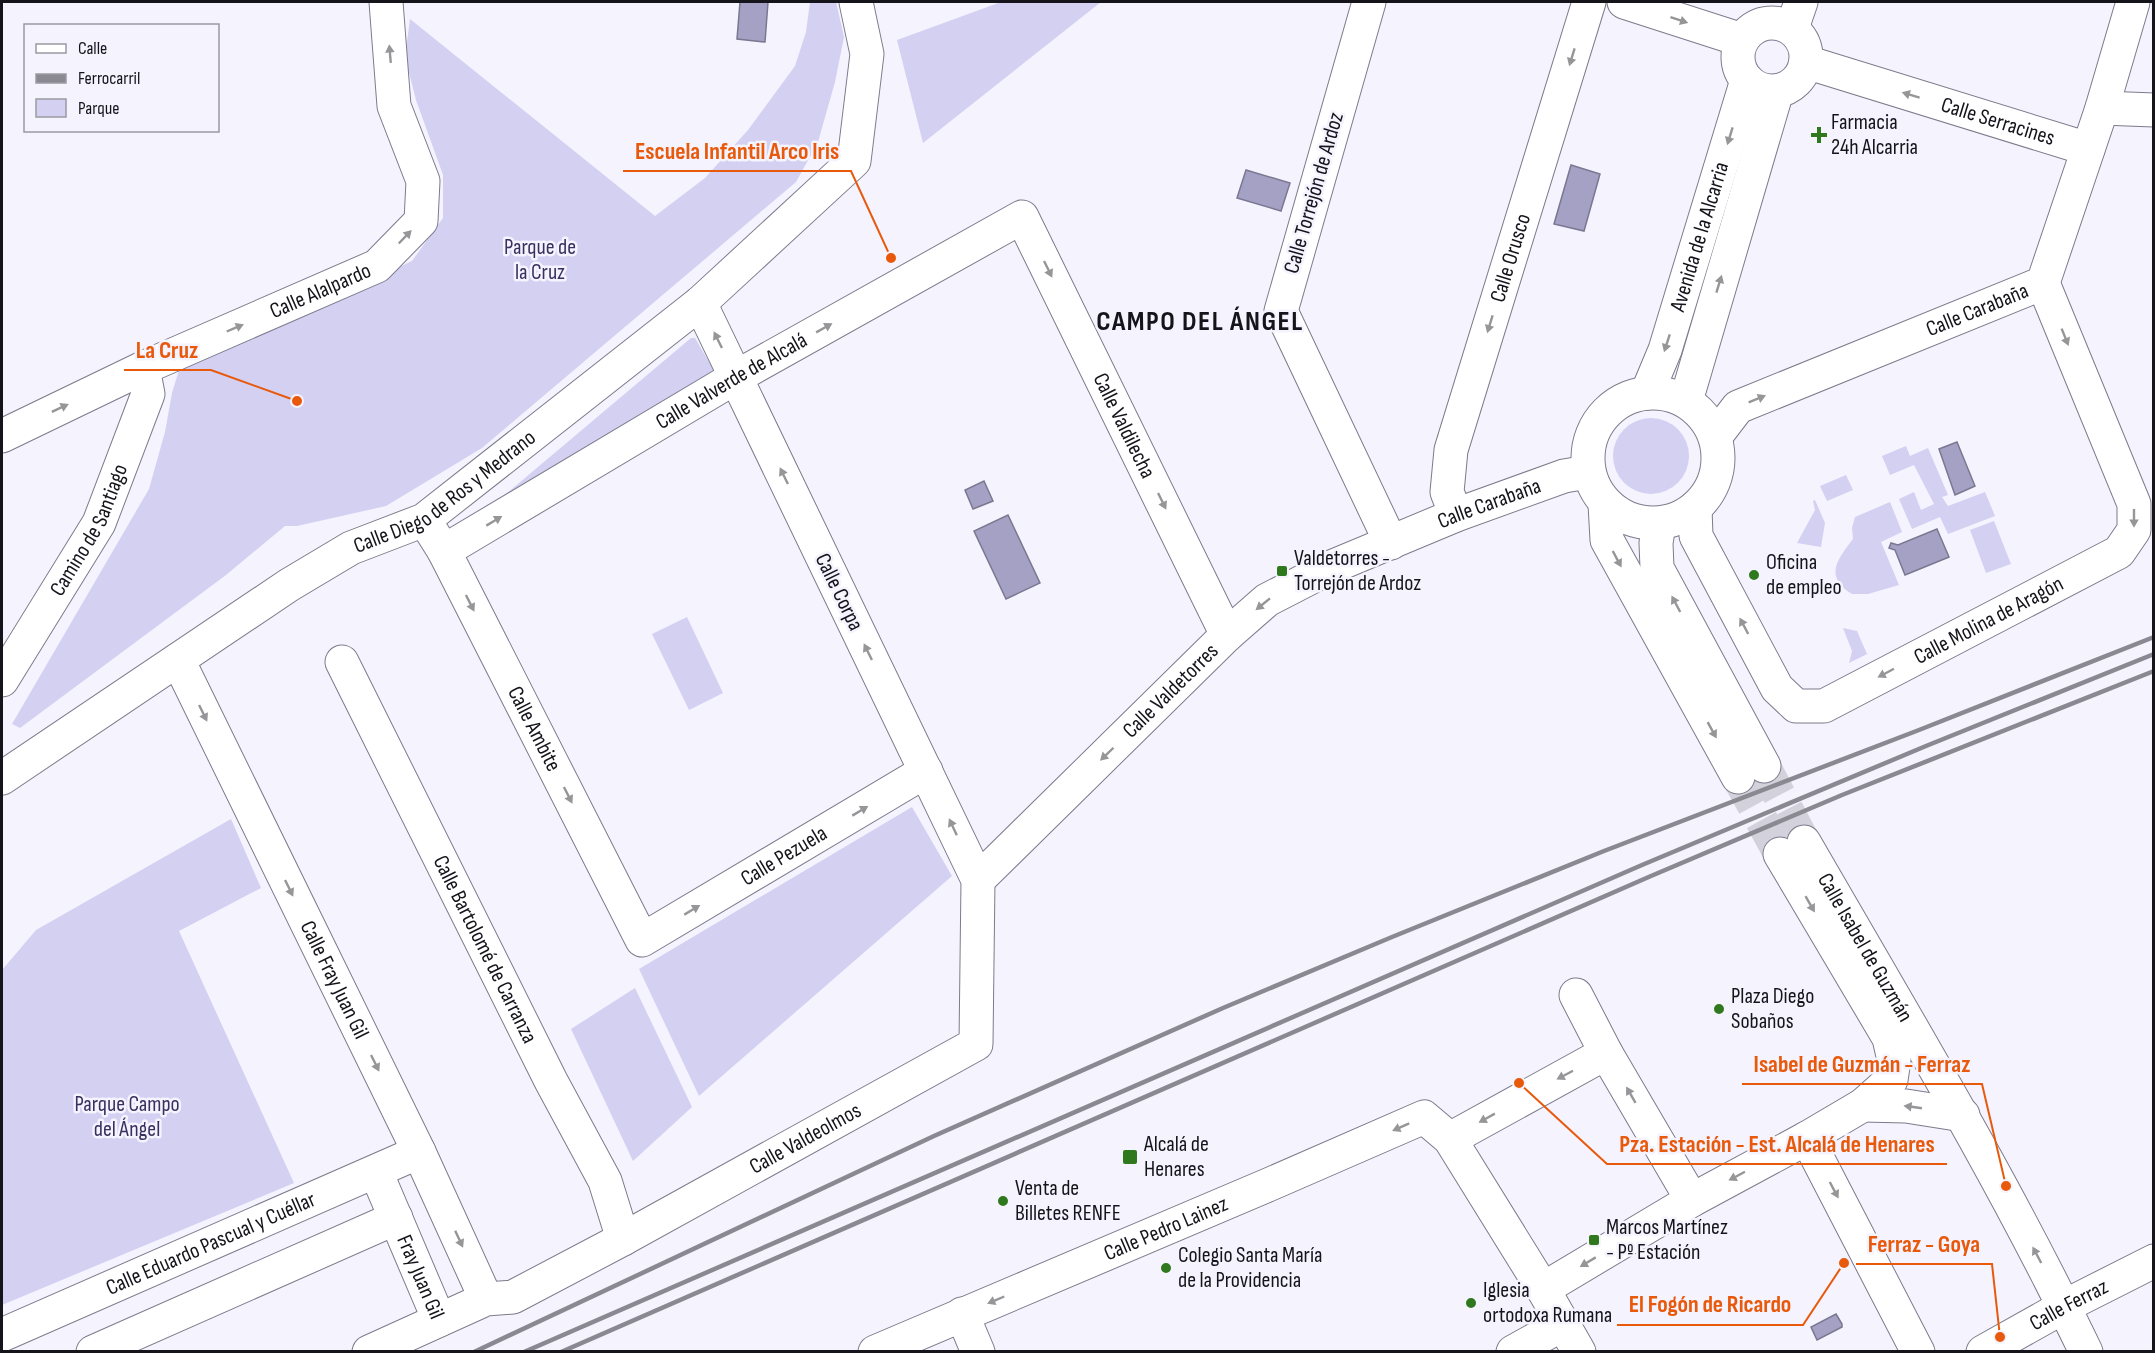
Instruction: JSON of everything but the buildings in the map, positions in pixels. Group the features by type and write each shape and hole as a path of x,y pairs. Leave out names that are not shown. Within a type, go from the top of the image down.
{"street":[{"name":"Calle Alalpardo","path":"2,436 143,368 377,267 421,221 423,181 394,106 386,2"},
{"name":"Calle Diego de Ros y Medrano","path":"9,766 178,660 289,585 351,548 424,520 700,303 854,161 867,54 856,2"},
{"name":"Calle Torrejón de Ardoz","path":"1369,2 1281,311 1391,543"},
{"name":"Calle Orusco","path":"1456,515 1447,492 1451,450 1589,2"},
{"path":"1624,2 1755,22 1781,23 1796,15 1804,43 1806,62 1803,73 1787,87 1762,86 1741,72 1738,50 1755,22"},
{"name":"Calle Carabaña","path":"1716,436 1738,406 2043,283 2102,108 2133,2"},
{"name":"Calle Serracines","path":"1806,62 2088,149"},
{"name":"Avenida de la Alcarria","path":"1647,393 1762,86"},
{"name":"Avenida de la Alcarria","path":"1686,401 1762,86"},
{"path":"2102,108 2154,110"},
{"name":"Calle Valverde de Alcalá","path":"444,551 736,377 1022,217"},
{"name":"Calle Valdilecha","path":"1022,217 1227,635"},
{"name":"Calle Molina de Aragón","path":"1695,508 1696,536 1777,688 1796,706 1824,706 2119,552 2134,530 2134,504 2043,283"},
{"name":"Calle Corpa","path":"700,303 978,880"},
{"name":"Camino de Santiago","path":"2,680 99,523 148,394 143,368"},
{"path":"1647,393 1667,394 1686,401 1699,411 1716,436 1719,452 1716,476 1706,497 1695,508 1672,521 1659,524 1640,522 1621,515 1605,504 1588,472 1587,450 1594,429 1607,411 1625,398 1647,393"},
{"name":"Calle Carabaña","path":"1391,543 1456,515 1564,476 1588,472"},
{"path":"1605,504 1607,540 1751,772 1656,568 1659,524"},
{"name":"Calle Ambite","path":"424,520 444,551 642,940"},
{"name":"Calle Valdetorres","path":"978,880 1227,635 1267,600 1329,568 1391,543"},
{"name":"Calle Fray Juan Gil","path":"178,660 419,1152 486,1299"},
{"name":"Calle Bartolomé de Carranza","path":"342,662 550,1081 605,1181 623,1239"},
{"name":"Calle Pezuela","path":"642,940 926,771"},
{"name":"Calle Isabel de Guzmán","path":"1863,1105 1891,1080 1894,1060 1889,1038 1792,848 1963,1115 2065,1306 2086,1352"},
{"name":"Calle Valdeolmos","path":"486,1299 513,1297 623,1239 976,1044 978,880"},
{"path":"1576,995 1606,1053 1692,1200"},
{"path":"1579,1352 1543,1289 1450,1139 1606,1053"},
{"path":"1543,1289 1692,1200 1863,1105 1906,1106 1963,1115"},
{"name":"Calle Pedro Lainez","path":"884,1349 1424,1117 1450,1139"},
{"path":"1807,1138 1918,1352"},
{"name":"Calle Eduardo Pascual y Cuéllar","path":"2,1335 419,1152"},
{"name":"Fray Juan Gil","path":"376,1172 439,1320 486,1299"},
{"path":"93,1352 396,1218"},
{"name":"Calle Ferraz","path":"1983,1352 2065,1306 2154,1261"},
{"path":"962,1314 978,1352"},
{"path":"369,1352 439,1320"},
{"path":"1513,1352 1563,1324"}],"green space":[{"name":"Parque de la Cruz","path":"810,2 836,2 844,37 835,82 818,142 796,182 482,448 386,506 297,526 285,526 226,575 20,728 12,724 149,489 179,370 412,261 443,218 443,175 416,100 405,57 410,19 655,216 705,178 748,130 795,66 806,32"},
{"path":"1001,2 1101,2 923,143 897,40"},
{"path":"691,338 695,338 713,369 713,375 500,499"},
{"path":"1644,418 1658,418 1672,424 1683,435 1689,449 1686,471 1678,483 1658,494 1644,494 1630,488 1619,477 1613,463 1613,449 1619,435 1630,424"},
{"path":"1906,446 1910,456 1928,448 1948,495 1942,497 1948,506 1985,492 1995,516 1948,534 1940,517 1912,529 1899,499 1914,492 1921,510 1934,504 1914,465 1890,475 1882,456"},
{"path":"1846,475 1853,490 1827,501 1820,486"},
{"path":"1815,500 1825,523 1821,547 1797,543 1815,510 1813,501"},
{"path":"1890,502 1902,532 1881,542 1899,585 1868,594 1852,594 1838,581 1836,567 1838,560 1853,539 1852,528 1855,517"},
{"path":"1994,521 2011,564 1986,573 1970,530"},
{"path":"687,617 723,693 689,710 652,634"},
{"path":"1843,628 1857,631 1867,654 1849,663 1852,651"},
{"path":"912,807 952,876 699,1096 639,969"},
{"name":"Parque Campo del Ángel","path":"231,819 261,888 179,931 294,1183 2,1305 2,970 36,930"},
{"path":"635,988 692,1107 633,1161 571,1029"}],"shaded area":[{"path":"740,2 768,2 765,42 737,39"},
{"path":"1571,165 1600,174 1584,231 1554,224"},
{"path":"1246,170 1290,183 1281,211 1237,198"},
{"path":"1957,442 1975,486 1955,495 1939,449"},
{"path":"984,481 993,501 973,509 965,490"},
{"path":"1008,515 1040,583 1006,599 974,531"},
{"path":"1937,529 1949,557 1905,575 1895,550 1889,548 1891,543 1898,545"},
{"path":"1836,1314 1842,1327 1817,1340 1811,1327"}],"tunnel":[{"path":"1764,766 1804,842"},
{"path":"1738,777 1780,854"}],"railway":[{"path":"474,1352 934,1136 1223,1008 1604,851 2154,637"},
{"path":"524,1352 1642,865 1926,746 2154,654"},
{"path":"561,1352 1651,876 1842,795 2154,671"}],"place":[{"name":"Farmacia 24h Alcarria","path":"1819,135"},
{"name":"Escuela Infantil Arco Iris","path":"891,258"},
{"name":"La Cruz","path":"297,401"},
{"name":"Valdetorres - Torrejón de Ardoz","path":"1282,571"},
{"name":"Oficina de empleo","path":"1754,575"},
{"name":"Plaza Diego Sobaños","path":"1719,1009"},
{"name":"Pza. Estación - Est. Alcalá de Henares","path":"1519,1083"},
{"name":"Alcalá de Henares","path":"1130,1157"},
{"name":"Isabel de Guzmán - Ferraz","path":"2006,1186"},
{"name":"Venta de Billetes RENFE","path":"1003,1201"},
{"name":"Marcos Martínez - Pº Estación","path":"1594,1240"},
{"name":"El Fogón de Ricardo","path":"1844,1263"},
{"name":"Colegio Santa María de la Providencia","path":"1166,1268"},
{"name":"Iglesia ortodoxa Rumana","path":"1471,1303"},
{"name":"Ferraz - Goya","path":"2000,1337"}],"district":[{"name":"CAMPO DEL ÁNGEL","path":"1200,321"}]}
